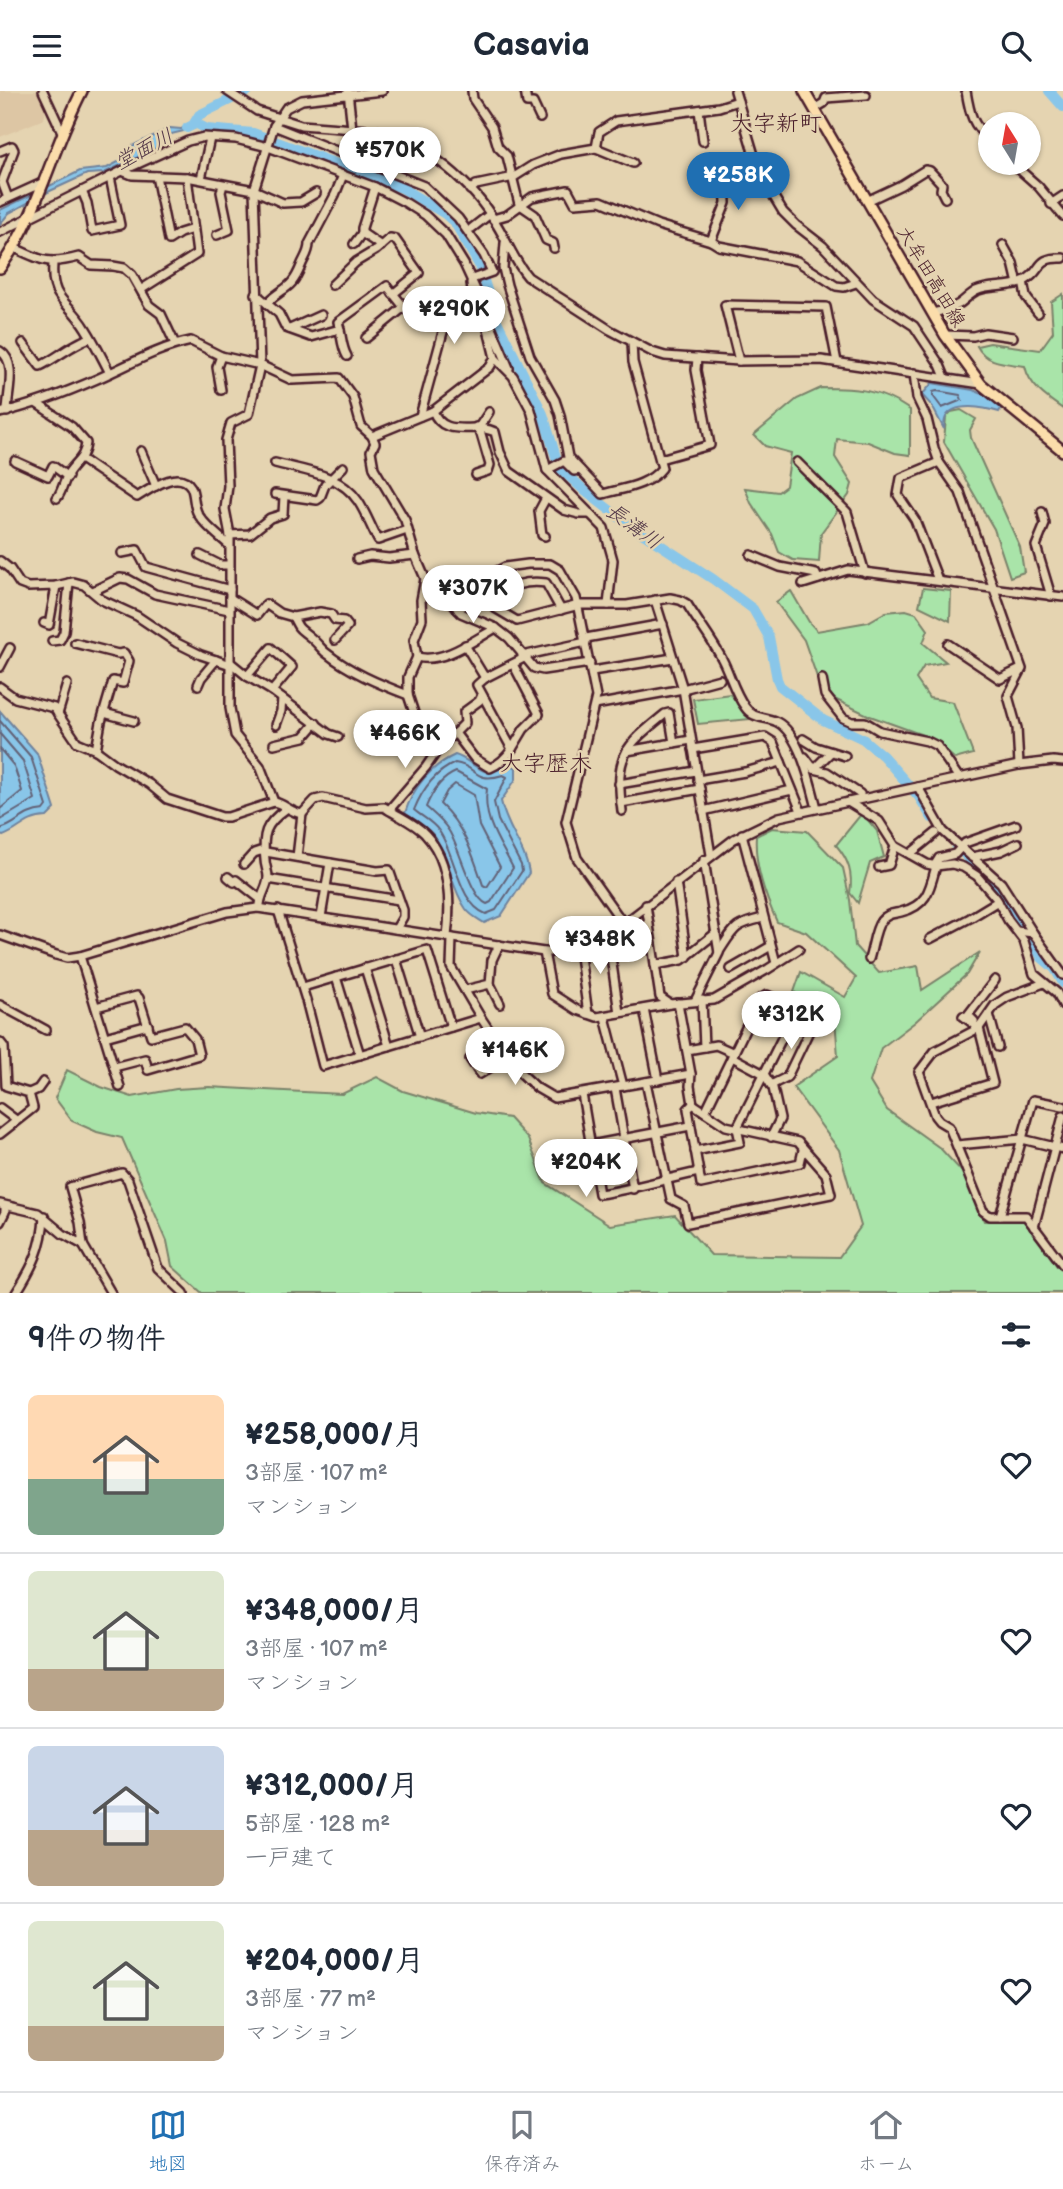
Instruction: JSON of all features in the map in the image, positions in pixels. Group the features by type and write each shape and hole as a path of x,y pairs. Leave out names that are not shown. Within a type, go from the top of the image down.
{"main road":[{"path":"0,268 15,248 62,132 82,91"},
{"name":"大牟田高田線","path":"804,91 945,335 981,384 1063,451"}],"street":[{"path":"43,91 62,132"},
{"path":"227,91 257,111 310,127 380,131 405,141 445,166 470,190 491,216 518,265 528,277 632,342 665,356 739,361 812,359 981,384"},
{"path":"274,802 260,766 232,729 229,687 230,535 225,509 228,486 227,431 231,423 249,414 260,365 254,190 274,126 285,108 302,100 382,91"},
{"path":"472,91 473,99 492,127 498,147 507,156 519,204 535,215 546,240 553,243 554,248"},
{"path":"525,91 527,103 533,103 540,118"},
{"path":"735,91 759,172 783,212 823,246 873,299 914,326 945,377"},
{"path":"966,91 970,115 978,128"},
{"path":"348,93 352,129"},
{"path":"814,109 824,103 826,98 866,95"},
{"path":"596,148 599,132 616,121 699,110 738,101"},
{"path":"699,110 703,142"},
{"path":"274,126 424,186 458,218 484,255 492,272 472,279"},
{"path":"201,179 210,138"},
{"path":"0,232 188,141 210,138 236,139 268,147 374,187 425,215 456,249 472,279 513,376 531,410 549,469 604,528 613,560 608,605"},
{"path":"0,151 12,146 14,150 2,182 8,198"},
{"path":"470,190 476,185 514,177 533,165 552,158 596,148 633,163"},
{"path":"867,201 925,170 930,171 942,184 941,190 945,198"},
{"path":"122,171 132,175 201,179 254,190 283,203 301,202 316,193"},
{"path":"267,303 298,277 309,244 343,174"},
{"path":"1026,175 1063,216"},
{"path":"156,176 169,240 193,229"},
{"path":"711,241 726,204 725,176"},
{"path":"82,191 88,203 92,230 120,225 110,177"},
{"path":"142,289 198,254 187,177"},
{"path":"0,202 42,183"},
{"path":"217,235 229,230 221,192 223,185"},
{"path":"354,244 362,233 374,187"},
{"path":"472,228 491,216 506,215 532,197 568,190 575,202 601,201 658,225 711,241 719,246 797,261 836,286 844,287 856,283"},
{"path":"1051,204 1063,196"},
{"path":"362,233 381,246"},
{"path":"332,285 356,262 390,238 394,239 419,274 393,294"},
{"path":"505,243 503,268 530,356 561,415 568,457 603,494 654,478 662,468 634,362 632,342"},
{"path":"1003,245 1026,297 1038,313"},
{"path":"15,248 42,261 53,263 79,257 91,265 124,268 137,279 149,305 161,314 175,344"},
{"path":"933,313 957,306 978,290 1020,282 1035,273 1042,262 1049,258 1063,258"},
{"path":"53,263 55,292 85,327 110,373"},
{"path":"420,417 447,323 474,301 472,279"},
{"path":"347,356 342,347 338,323 387,286 404,307 366,338"},
{"path":"256,294 284,320 286,328 311,337 340,329"},
{"path":"434,299 447,323"},
{"path":"481,301 495,358 513,376"},
{"path":"739,361 725,305 826,307 837,362"},
{"path":"290,329 321,315"},
{"path":"945,335 973,336 985,333 1013,337"},
{"path":"23,343 40,366 91,338"},
{"path":"0,351 10,363 3,412 36,403 146,355 191,341 221,356 260,365 292,380 339,378 353,397 361,426 372,436 375,443 371,451 374,468 405,520 415,555 428,585 443,590 481,579 505,567 528,563 550,564 560,570 579,605 596,697 566,822 576,858 623,923"},
{"path":"221,356 217,367 221,390"},
{"path":"372,436 433,411 490,367 495,358"},
{"path":"660,459 710,445 696,358"},
{"path":"914,373 917,398 927,419 939,462 960,492 1022,669 1009,696 1017,728 1019,765"},
{"path":"36,403 72,427 83,437 86,447 57,498"},
{"path":"433,411 438,421 448,426 459,429 477,427 495,432 509,471 571,513 590,514"},
{"path":"477,427 489,412"},
{"path":"476,475 488,471 491,465 477,427"},
{"path":"141,451 156,486"},
{"path":"81,459 136,497 165,481 176,479 189,484 197,512 229,545"},
{"path":"15,461 48,475 53,466 68,477"},
{"path":"549,469 564,461 574,471 580,470"},
{"path":"938,580 915,520 898,495 901,478 939,462"},
{"path":"275,463 332,478 350,491 378,540 407,530"},
{"path":"797,463 847,512 865,573"},
{"path":"275,494 317,500 325,485 343,467"},
{"path":"230,535 250,534 270,518 283,514 284,496"},
{"path":"545,536 542,535 539,511 546,498"},
{"path":"1042,512 1045,524 1036,545 1051,596"},
{"path":"122,553 137,550 146,567 230,594 257,615 266,604 279,613 293,617 320,612 331,614 348,626 335,640"},
{"path":"200,555 220,565 229,565"},
{"path":"357,559 370,555 389,558 415,555"},
{"path":"751,555 780,567 816,574 818,579"},
{"path":"0,561 10,569 20,584 27,587 57,586 74,582 84,585 102,600 138,615 177,643 231,664 329,734 338,737"},
{"path":"803,584 848,570 1063,597"},
{"path":"425,577 421,600 422,619 414,640 417,657 408,677 408,695 415,716 441,745"},
{"path":"93,591 120,578 128,579 155,594 229,610"},
{"path":"458,610 469,600 492,595 504,587 522,582 546,583 561,610"},
{"path":"52,641 60,640 64,632 69,583"},
{"path":"44,623 49,625 57,586"},
{"path":"443,590 458,610 496,628 509,638 534,668 543,670 591,667 673,658"},
{"path":"492,595 495,608 517,621 579,605 608,605 670,598 680,600 687,604 721,657 739,699 747,710 754,717 776,721 785,728 814,769 827,772 860,794"},
{"path":"655,600 682,689 693,749 719,953"},
{"path":"293,617 300,632 308,635 345,666 365,678 408,695"},
{"path":"512,749 484,697 481,697 477,685 485,678 523,657 663,624"},
{"path":"417,657 423,659 442,655 496,628"},
{"path":"75,643 118,654 124,653 129,661 123,683 113,681 96,750"},
{"path":"948,644 1000,678 1022,669"},
{"path":"465,645 485,678"},
{"path":"0,667 10,648"},
{"path":"247,676 271,648 292,667 272,691"},
{"path":"198,685 216,660"},
{"path":"455,733 474,758 490,768 499,764 512,749 524,729 539,714 513,664"},
{"path":"595,705 720,679"},
{"path":"822,679 825,695 843,718 852,722 865,722 880,731 927,741 937,747 959,778"},
{"path":"58,714 67,684"},
{"path":"0,687 15,698 54,708 77,742 96,750 149,783 167,799 222,817 274,802 290,812 302,814"},
{"path":"389,810 441,745 465,723 464,712 481,697"},
{"path":"275,725 281,711 282,699"},
{"path":"104,713 134,721"},
{"path":"674,743 669,713 664,714 634,739 621,765 619,784 622,807 700,789"},
{"path":"274,744 304,737 316,723"},
{"path":"693,749 765,737 773,742 801,811"},
{"path":"803,739 831,753 845,756"},
{"path":"627,751 691,740"},
{"path":"793,740 808,771 817,808"},
{"path":"814,769 831,753"},
{"path":"698,780 745,772 781,762"},
{"path":"0,935 67,958 226,912 260,908 449,938 566,953 608,936 742,834 779,817 1019,765 1063,762"},
{"path":"619,784 696,771"},
{"path":"918,787 943,831 1001,883 1063,975"},
{"path":"703,811 792,790"},
{"path":"297,857 302,814 315,800 323,798 366,808 384,807 424,832 441,859 451,902 449,938 454,976 507,1057 537,1088 554,1098 691,1074"},
{"path":"847,802 879,821 895,846 935,866 952,863 977,876 998,901 1024,941 1034,974 1057,993 1063,1005"},
{"path":"260,908 259,898 268,879 265,831 269,823 286,809"},
{"path":"869,958 880,923 891,913 903,912 924,900 929,893 939,857 955,854 965,843 1016,825"},
{"path":"910,854 936,833"},
{"path":"742,834 776,963"},
{"path":"972,857 1001,851 1018,843"},
{"path":"879,867 889,865 895,846"},
{"path":"244,864 254,853 265,852 377,871 389,870 403,910 396,929"},
{"path":"321,917 330,863"},
{"path":"228,877 259,898"},
{"path":"268,879 399,900"},
{"path":"676,882 687,957"},
{"path":"929,939 998,901"},
{"path":"646,905 660,997 674,1004 687,1050 693,1104 726,1126 797,1142 826,1174 831,1194 688,1223 684,1206 671,1199 646,1082"},
{"path":"278,909 303,987 323,1066 481,1018"},
{"path":"704,1047 699,1001 719,953 733,929 741,923 763,918"},
{"path":"1017,931 1033,933"},
{"path":"655,965 687,957 716,933"},
{"path":"608,936 619,1013"},
{"path":"499,945 492,960 490,984 500,1004"},
{"path":"731,969 771,946"},
{"path":"579,949 588,1014"},
{"path":"544,951 552,993 588,1014 605,1017 674,1004 714,1000 799,949"},
{"path":"303,987 427,950 451,1027"},
{"path":"80,956 120,1087"},
{"path":"396,959 420,1037"},
{"path":"365,968 389,1046"},
{"path":"336,977 360,1055"},
{"path":"931,1102 993,1083 979,1027 968,1015 995,981"},
{"path":"1044,983 1007,997 995,1005 979,1027 935,1051 919,1072 935,1116 950,1127 986,1215 1026,1216 1062,1262"},
{"path":"465,991 490,984"},
{"path":"705,1112 760,999 767,995 788,1004 812,1025 787,1077 771,1085"},
{"path":"96,1007 137,996 151,1036 185,1027 195,1039 199,1055 148,1070 145,1059 114,1067"},
{"path":"0,1005 46,1030"},
{"path":"644,1009 658,1080"},
{"path":"989,1014 998,1048"},
{"path":"695,1151 740,1142 737,1128 787,1028 800,1015"},
{"path":"963,1016 979,1027"},
{"path":"605,1017 619,1087 624,1139 633,1189"},
{"path":"105,1037 148,1025"},
{"path":"0,1042 4,1047 6,1086 29,1093 38,1089 43,1082"},
{"path":"687,1050 716,1045 764,1073 771,1085 780,1119 771,1137"},
{"path":"470,1059 480,1075 507,1057"},
{"path":"0,1134 33,1108 29,1093"},
{"path":"582,1094 599,1194 633,1189 699,1172"},
{"path":"1000,1216 1033,1100 1063,1106"},
{"path":"693,1104 688,1109 701,1184 800,1163 803,1150"},
{"path":"0,1108 16,1121"},
{"path":"1034,1227 1060,1148 1063,1116"},
{"path":"591,1145 690,1126"},
{"path":"957,1145 1023,1139 1060,1148"},
{"path":"111,1293 83,1245 80,1222 70,1187 122,1173 128,1180 158,1268 184,1293"},
{"path":"0,1222 5,1212 3,1205 38,1213 63,1234 83,1245"},
{"path":"16,1293 33,1266 42,1242 44,1216"}],"shaded area":[{"path":"0,91 37,91 46,108 44,119 0,137"}],"green space":[{"path":"1063,294 1063,409 1045,396 1030,380 1025,366 991,359 977,346 990,343 1040,350 1053,332 1051,302"},
{"path":"821,388 867,391 910,410 910,455 895,453 868,442 837,439 835,457 852,484 849,495 821,533 819,562 793,560 779,552 772,534 751,503 745,488 778,492 786,486 791,453 765,446 754,435 797,399"},
{"path":"961,410 976,419 970,430 971,438 1020,547 1024,572 1010,577 994,529 944,442 946,417 951,412"},
{"path":"923,588 951,591 950,621 919,606"},
{"path":"791,591 817,631 868,622 886,612 906,610 916,613 928,630 923,643 946,662 924,666 916,679 929,698 953,702 973,754 955,759 931,738 870,716 828,696 817,677 804,640 776,602"},
{"path":"730,694 751,719 698,724 693,699"},
{"path":"862,813 877,831 884,857 870,863 858,903 850,893 851,880 847,862 836,845"},
{"path":"772,828 807,831 843,868 855,946 879,973 918,966 922,990 980,952 967,974 915,1022 881,1048 870,1082 887,1110 940,1148 965,1175 984,1221 1023,1220 1057,1266 1063,1270 1063,1293 202,1293 172,1266 167,1241 122,1138 97,1132 72,1121 55,1098 67,1070 101,1087 132,1097 176,1089 209,1087 342,1094 377,1077 403,1091 476,1113 509,1118 528,1139 545,1183 610,1225 675,1215 711,1255 839,1257 861,1226 839,1150 793,1087 838,1056 835,1019 794,992 801,972 845,997 856,978 806,932 777,922 761,880 756,847 756,836"}],"water":[{"path":"194,121 211,127 211,133 203,132 200,127 163,136 155,149 104,173 87,174 50,191 9,213 0,224 0,210 80,171 107,168 122,160 132,146 170,128 181,129"},
{"path":"932,383 973,390 1004,403 999,412 971,407 956,409 946,417 944,429 932,406 922,395"},
{"path":"0,711 37,753 55,809 47,817 28,822 3,836 0,835"},
{"path":"455,755 488,772 511,764 516,768 516,779 501,801 529,873 501,916 484,923 470,913 461,901 435,837 405,813 424,778"}],"waterway":[{"name":"堂面川","path":"187,128 193,125 199,115 248,91"},
{"name":"堂面川","path":"1049,91 1063,107"},
{"name":"長溝川","path":"199,125 207,129 253,133 402,188 455,223 479,265 497,321 543,414 559,467 628,524 713,579 753,609 769,637 780,686 823,720 863,739 883,756 919,797 932,818"},
{"name":"長溝川","path":"956,846 1006,895 1042,958 1055,969 1063,983"}],"district":[{"name":"大字新町","path":"776,123"},
{"name":"大字歴木","path":"546,763"}]}
